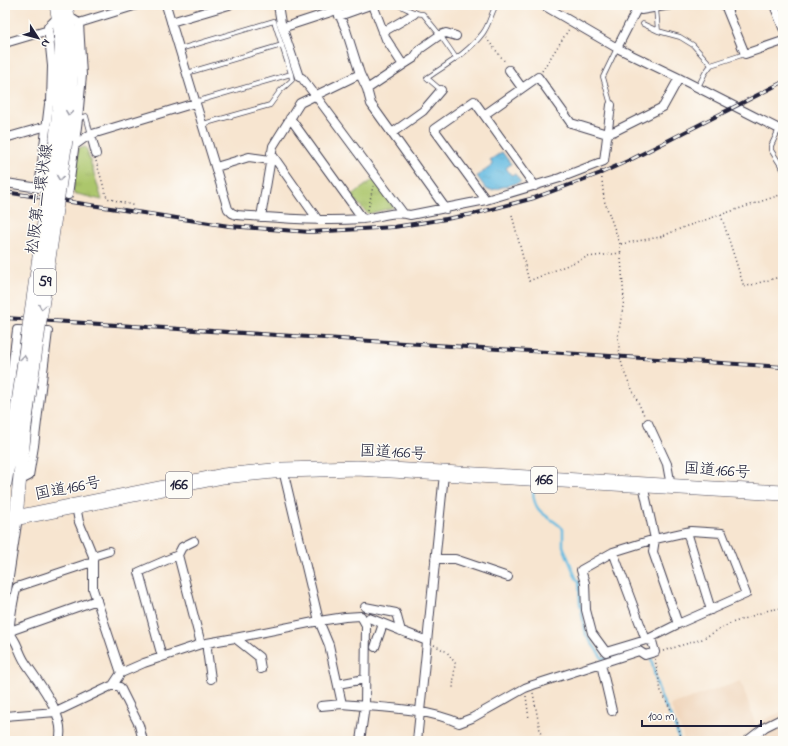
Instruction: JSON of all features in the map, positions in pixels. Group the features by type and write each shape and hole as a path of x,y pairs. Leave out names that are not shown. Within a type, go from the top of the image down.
{"highway":[{"name":"国道166号","path":"10,518 223,476 283,470 357,468 783,493"}],"main road":[{"name":"松阪第二環状線","path":"5,483 65,141 71,97 72,49 65,13"},
{"name":"松阪第二環状線","path":"10,518 19,481 15,424"},
{"path":"5,590 10,518"}],"street":[{"path":"6,183 39,188 49,104 51,102 52,66 48,27 65,13 137,5"},
{"path":"166,5 228,209 232,213 261,217 318,220 403,213 410,215 486,200 535,186 604,161 611,105"},
{"path":"171,22 229,5"},
{"path":"278,5 283,27 299,77 302,78 316,96 403,213"},
{"path":"283,27 337,10 370,5"},
{"path":"373,5 386,39 403,65"},
{"path":"543,5 617,48 698,87 781,130"},
{"path":"617,48 638,7 641,10 670,5"},
{"path":"725,5 744,54 783,41"},
{"path":"774,5 783,28"},
{"path":"337,10 346,30 371,104 446,209"},
{"path":"65,13 82,75 78,119 65,141 68,195"},
{"path":"384,32 414,14"},
{"path":"5,43 49,30"},
{"path":"367,89 414,58 420,49 440,35 446,33 456,36"},
{"path":"509,70 522,88"},
{"path":"261,217 273,146 290,118 300,104 360,74"},
{"path":"484,115 538,77 571,123 607,134 663,107 679,78"},
{"path":"392,133 423,111 441,90"},
{"path":"486,200 434,129 474,101 535,186"},
{"path":"65,141 91,135 195,103"},
{"path":"290,118 366,216"},
{"path":"5,138 47,126"},
{"path":"91,135 96,154"},
{"path":"216,167 249,157 271,156"},
{"path":"271,156 318,220"},
{"path":"15,424 18,330 48,331 29,476 19,481"},
{"path":"648,422 667,464 671,486"},
{"path":"283,470 319,621 330,645 342,704"},
{"path":"417,741 444,474"},
{"path":"643,485 655,539 653,552 678,624"},
{"path":"76,506 79,522 93,560 93,588 121,673"},
{"path":"691,531 722,533 746,594 646,640 606,652 592,633 586,610 586,583 581,570 613,552 655,539 691,531"},
{"path":"687,532 711,610"},
{"path":"162,657 139,572 178,555 182,547 194,541"},
{"path":"59,741 59,720 56,712 48,696 24,660 10,631 14,594 17,587 86,564 109,551"},
{"path":"613,552 646,640"},
{"path":"178,555 207,650 211,679"},
{"path":"435,559 455,559 508,577"},
{"path":"10,631 97,600"},
{"path":"366,607 396,613 401,631"},
{"path":"5,716 56,712 113,685 121,673 162,657 205,643 319,621 361,616 366,625 365,706 360,741"},
{"path":"368,618 427,641"},
{"path":"376,647 383,624"},
{"path":"235,638 258,657 261,669"},
{"path":"321,706 342,704 419,712 445,717 459,723 472,718 529,686 639,652 645,655 655,652 652,642 646,640"},
{"path":"601,664 612,711"},
{"path":"338,684 365,679"},
{"path":"113,685 120,687 140,725 143,741"},
{"path":"747,741 765,727 783,718"}],"lane":[{"path":"398,5 409,9 414,14 423,14 456,58"},
{"path":"441,90 427,78 456,58 483,34 496,5"},
{"path":"656,8 658,31"},
{"path":"179,49 274,21 291,74 292,80 280,91 270,104 202,124"},
{"path":"643,24 658,31 680,37 693,45 711,65"},
{"path":"187,73 282,45"},
{"path":"611,105 603,77 617,48"},
{"path":"698,87 711,65 744,54"},
{"path":"195,103 291,74"},
{"path":"78,119 86,116 91,135"},
{"path":"781,130 771,146 771,150 783,169"}],"path":[{"path":"538,77 573,23"},
{"path":"483,34 510,68 509,70"},
{"path":"96,154 94,156 107,198 135,206"},
{"path":"601,162 604,200 620,244 621,253 624,300 618,336 620,357 624,372 648,422"},
{"path":"366,216 373,186"},
{"path":"620,244 660,237 687,226 783,194"},
{"path":"512,215 529,281 587,257 621,253"},
{"path":"721,215 744,287 783,276"},
{"path":"682,741 677,721 661,691 655,652 660,652 702,639 729,624 769,610 783,608"},
{"path":"427,641 447,652 455,663 452,688"},
{"path":"529,686 529,719"},
{"path":"529,686 533,693 542,741"}],"shaded area":[{"path":"741,681 756,726 783,711 783,741 684,741 682,732 670,705"}],"green space":[{"path":"86,147 102,200 73,193 78,148"},
{"path":"374,179 395,207 368,214 351,196"}],"water":[{"path":"502,152 511,164 506,168 511,175 515,174 521,182 492,190 486,189 477,176 493,165 490,160"}],"waterway":[{"path":"533,491 534,499 539,510 563,529 563,546 579,582 580,603 586,635 603,659 606,658"},
{"path":"651,658 660,695 674,722 679,741"}],"railway":[{"path":"5,192 229,226 310,232 394,227 473,214 534,198 601,173 632,159 783,82"},
{"path":"5,318 783,367"}]}
